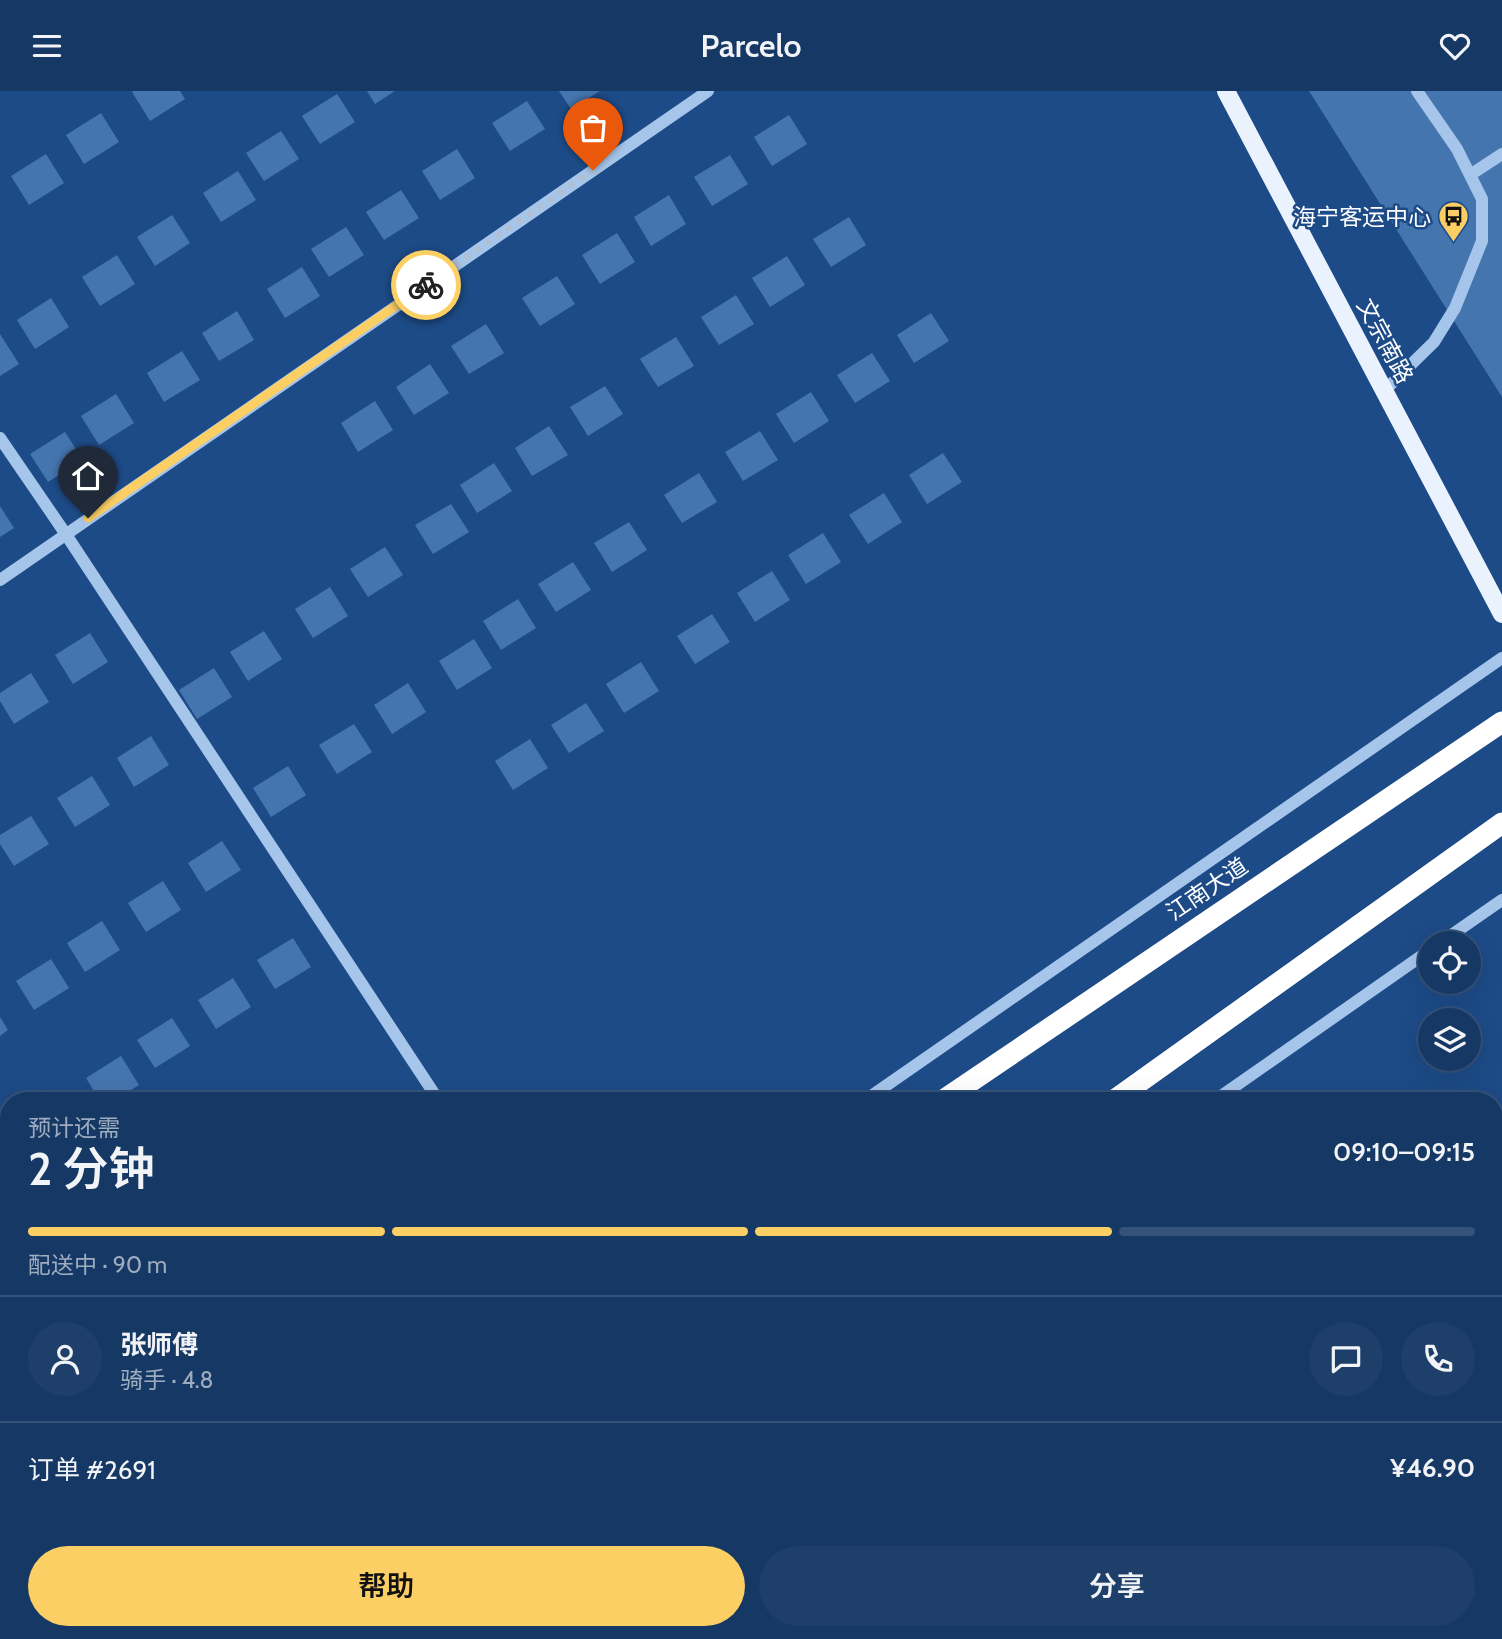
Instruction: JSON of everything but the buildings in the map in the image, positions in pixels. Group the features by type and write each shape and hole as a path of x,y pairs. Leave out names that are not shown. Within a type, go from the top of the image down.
{"highway":[{"name":"江南大道","path":"955,1092 1502,722"},
{"path":"1125,1092 1502,824"}],"main road":[{"name":"文宗南路","path":"1226,91 1502,614"}],"street":[{"path":"0,579 708,91"},
{"path":"1384,391 1434,342 1455,309 1482,241 1482,199 1457,149 1417,91"},
{"path":"1470,175 1502,154"},
{"path":"0,437 433,1092"},
{"path":"877,1092 1502,658"},
{"path":"1457,931 1502,900"},
{"path":"1227,1092 1418,958"}],"way so far":[{"path":"426,285 593,170"}],"place":[{"name":"海宁客运中心","path":"1454,244"}],"route":[{"path":"88,518 426,285"}]}
